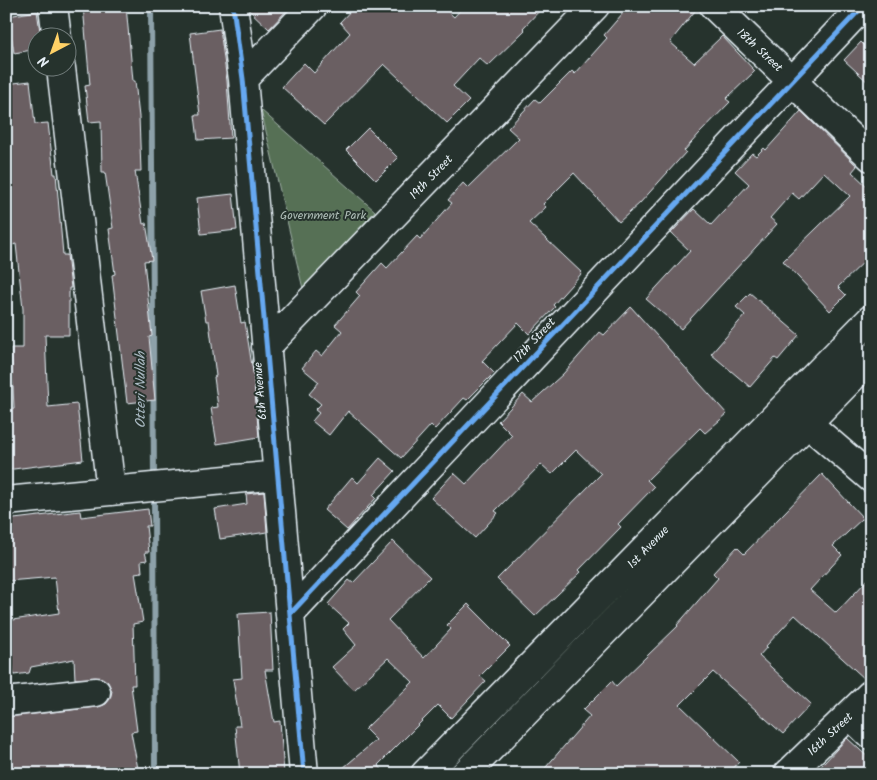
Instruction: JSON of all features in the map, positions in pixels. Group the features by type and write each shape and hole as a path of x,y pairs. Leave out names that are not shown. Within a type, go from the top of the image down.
{"street":[{"path":"53,6 56,28"},
{"name":"6th Avenue","path":"233,6 243,79 304,774"},
{"path":"243,79 313,6"},
{"name":"19th Street","path":"266,347 595,6"},
{"name":"18th Street","path":"714,6 871,157"},
{"name":"17th Street","path":"291,613 863,6"},
{"path":"62,78 111,491"},
{"name":"1st Avenue","path":"425,774 871,319"},
{"path":"464,774 871,358"},
{"path":"807,423 871,478"},
{"path":"6,501 278,475"},
{"path":"6,702 96,692"},
{"name":"16th Street","path":"788,774 871,694"},
{"path":"850,715 871,735"}],"green space":[{"name":"Government Park","path":"261,110 375,211 304,293"}],"building":[{"path":"83,6 126,6 133,81 135,81 139,117 141,171 135,171 143,224 146,223 152,260 144,261 152,336 149,337 155,400 127,403 112,275 115,274 109,229 113,228 105,172 102,172 101,121 89,122 85,86 90,85"},
{"path":"249,6 291,6 269,29 249,10"},
{"path":"355,6 442,6 454,17 464,6 544,6 523,28 525,30 488,66 479,58 453,86 469,101 447,123 384,64 324,125 282,87 304,63 314,73 350,33 340,22"},
{"path":"629,6 699,6 670,42 694,63 722,36 755,71 726,99 730,102 684,151 686,152 640,203 619,222 574,173 543,204 546,207 529,223 582,273 553,305 555,307 529,334 518,323 482,361 494,373 467,400 464,398 435,429 431,425 401,458 348,411 329,435 312,421 319,413 315,410 321,404 309,394 319,382 302,368 316,351 322,356 342,331 335,325 360,296 356,292 382,263 387,268 417,236 420,239 452,203 448,200 463,183 468,188 519,138 508,128 535,99 540,103 572,71 575,74 607,38 604,35"},
{"path":"37,11 40,28 28,28 28,51 14,53 8,16"},
{"path":"220,29 227,81 231,138 198,140 195,115 200,115 190,33"},
{"path":"861,42 871,52 871,85 844,60"},
{"path":"30,81 35,124 48,123 54,174 56,174 63,255 67,255 71,288 69,288 69,335 45,335 48,407 77,404 83,460 6,470 6,409 14,408 11,348 23,348 23,309 16,244 12,245 6,204 6,84"},
{"path":"801,111 857,166 852,172 871,190 871,255 838,287 846,295 830,311 783,261 850,196 824,172 799,199 792,193 770,218 777,224 681,329 646,299 690,251 671,233 694,209 711,225 749,184 735,171 752,153 756,156 764,148 766,150"},
{"path":"368,128 398,158 376,180 346,150"},
{"path":"233,194 237,230 201,234 197,198"},
{"path":"235,285 241,323 245,322 253,372 259,437 217,444 211,408 218,407 214,377 216,376 209,321 206,321 201,291"},
{"path":"750,293 799,335 778,360 775,358 750,387 711,354 745,315 736,307"},
{"path":"631,307 727,414 705,433 700,428 647,480 654,487 618,524 621,527 579,570 581,572 535,616 497,579 601,474 576,450 552,474 541,464 495,511 498,513 475,538 431,498 454,473 466,484 512,435 498,421 523,394 532,402 563,374 600,332 604,335"},
{"path":"380,458 395,471 373,495 376,498 347,530 324,510 352,477 358,483"},
{"path":"822,474 863,518 833,546 842,555 810,590 836,613 871,576 871,679 866,680 795,615 759,656 811,704 783,734 713,672 680,705 739,762 728,774 540,774 590,716 583,710 612,681 616,686 678,626 718,578 713,573 737,547 744,554"},
{"path":"264,492 267,532 220,539 215,509 247,504 246,494"},
{"path":"148,509 150,526 146,526 149,552 145,552 147,560 141,561 142,572 135,573 143,622 133,624 135,685 131,685 137,731 131,732 139,774 87,774 86,769 53,774 6,774 6,717 98,707 106,704 110,699 112,691 108,682 102,678 75,679 74,659 31,667 29,673 14,675 6,621 59,613 55,577 8,581 6,520 80,511 81,517"},
{"path":"393,541 430,577 388,620 424,658 451,629 447,625 468,604 510,646 480,676 486,681 451,718 438,705 378,765 386,774 336,774 376,740 365,729 413,682 388,658 354,690 332,667 356,645 343,629 349,623 328,604 349,580 353,583"},
{"path":"270,612 273,670 265,670 274,722 280,721 284,774 240,774 235,726 240,726 233,679 242,678 238,614"},
{"path":"847,738 871,760 871,774 814,774"}],"waterway":[{"name":"Otteri Nullah","path":"151,6 154,480"},
{"name":"Otteri Nullah","path":"154,493 155,774"}],"cycle path":[{"path":"233,6 243,79 304,774"},
{"path":"291,613 863,6"}]}
